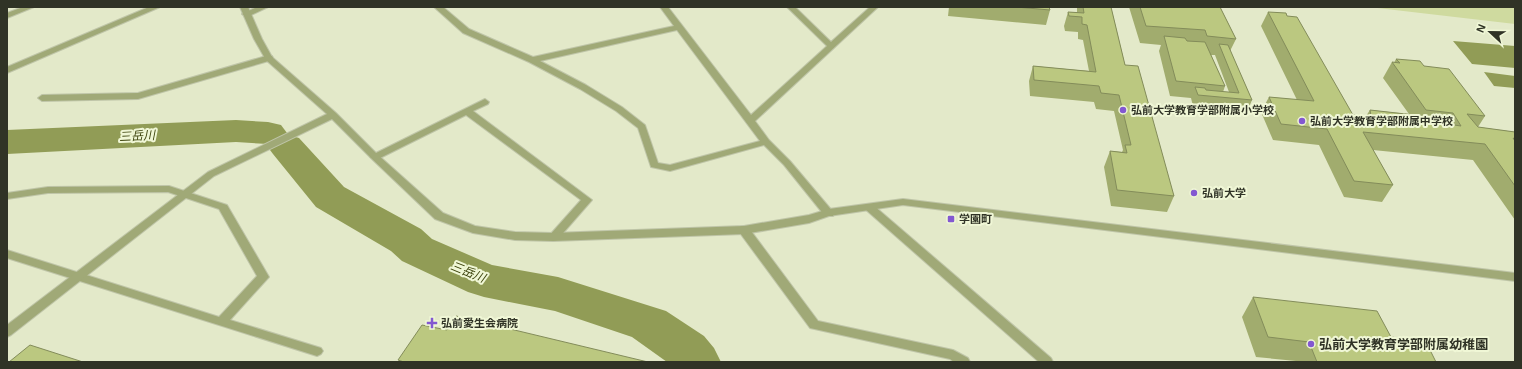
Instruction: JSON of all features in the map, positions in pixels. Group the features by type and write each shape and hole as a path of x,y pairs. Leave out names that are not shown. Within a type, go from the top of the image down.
{"street":[{"path":"7,16 30,7"},
{"path":"7,70 156,7"},
{"path":"264,7 245,10 269,58 333,115 375,157 439,216 472,229 515,236 553,237 744,230 809,219 829,213 903,202 1515,277"},
{"path":"438,7 466,31 532,60 583,87 619,109 642,127 654,165 670,168 766,142"},
{"path":"664,7 751,120 766,142 787,163 829,213"},
{"path":"791,7 831,46"},
{"path":"751,120 874,7"},
{"path":"532,60 680,27"},
{"path":"42,98 138,96 269,58"},
{"path":"375,157 485,102"},
{"path":"467,111 587,200 553,237"},
{"path":"7,332 211,174 333,115"},
{"path":"7,196 48,190 169,189 183,195 223,207 263,277 221,322"},
{"path":"869,207 1047,362"},
{"path":"744,230 814,325 953,356 964,362"},
{"path":"7,254 221,322 317,350"}],"shaded area":[{"path":"1369,7 1515,7 1515,24"},
{"path":"1453,41 1515,46 1515,68 1472,64"},
{"path":"1484,72 1515,76 1515,88 1494,86"}],"building":[{"path":"1016,7 1049,7 1050,10"},
{"path":"1083,7 1111,7 1125,65 1138,66 1174,196 1117,190 1110,151 1127,153 1125,145 1131,145 1119,95 1101,93 1099,86 1034,80 1033,66 1096,72 1087,25 1082,24 1082,17 1069,16 1068,12 1084,13"},
{"path":"1140,7 1220,7 1236,39 1207,36 1205,30 1146,26"},
{"path":"1268,12 1286,13 1287,16 1297,17 1353,115 1371,116 1370,110 1450,119 1454,125 1461,126 1453,113 1426,110 1392,62 1400,63 1396,59 1420,61 1424,66 1449,69 1485,116 1467,114 1478,127 1515,132 1515,139 1513,138 1515,141 1515,186 1485,144 1363,132 1393,185 1354,181 1327,129 1281,124 1269,97 1314,101"},
{"path":"1164,36 1185,38 1187,41 1205,42 1225,86 1176,81"},
{"path":"1219,44 1228,45 1252,100 1198,95 1195,87 1205,88 1206,90 1239,93"},
{"path":"1253,297 1377,311 1391,337 1426,342 1436,362 1317,362 1309,342 1268,337"},
{"path":"456,316 648,362 404,362 398,360 422,325 447,330"},
{"path":"30,345 83,362 9,362"}],"waterway":[{"name":"三岳川","path":"7,142 236,131 268,133"},
{"name":"三岳川","path":"286,146 330,197 406,240 417,250 484,280 558,294 649,324 687,350 696,362"}],"place":[{"name":"弘前大学教育学部附属小学校","path":"1123,110"},
{"name":"弘前大学教育学部附属中学校","path":"1302,121"},
{"name":"弘前大学","path":"1194,193"},
{"name":"学園町","path":"951,219"},
{"name":"弘前愛生会病院","path":"432,323"},
{"name":"弘前大学教育学部附属幼稚園","path":"1311,344"}]}
